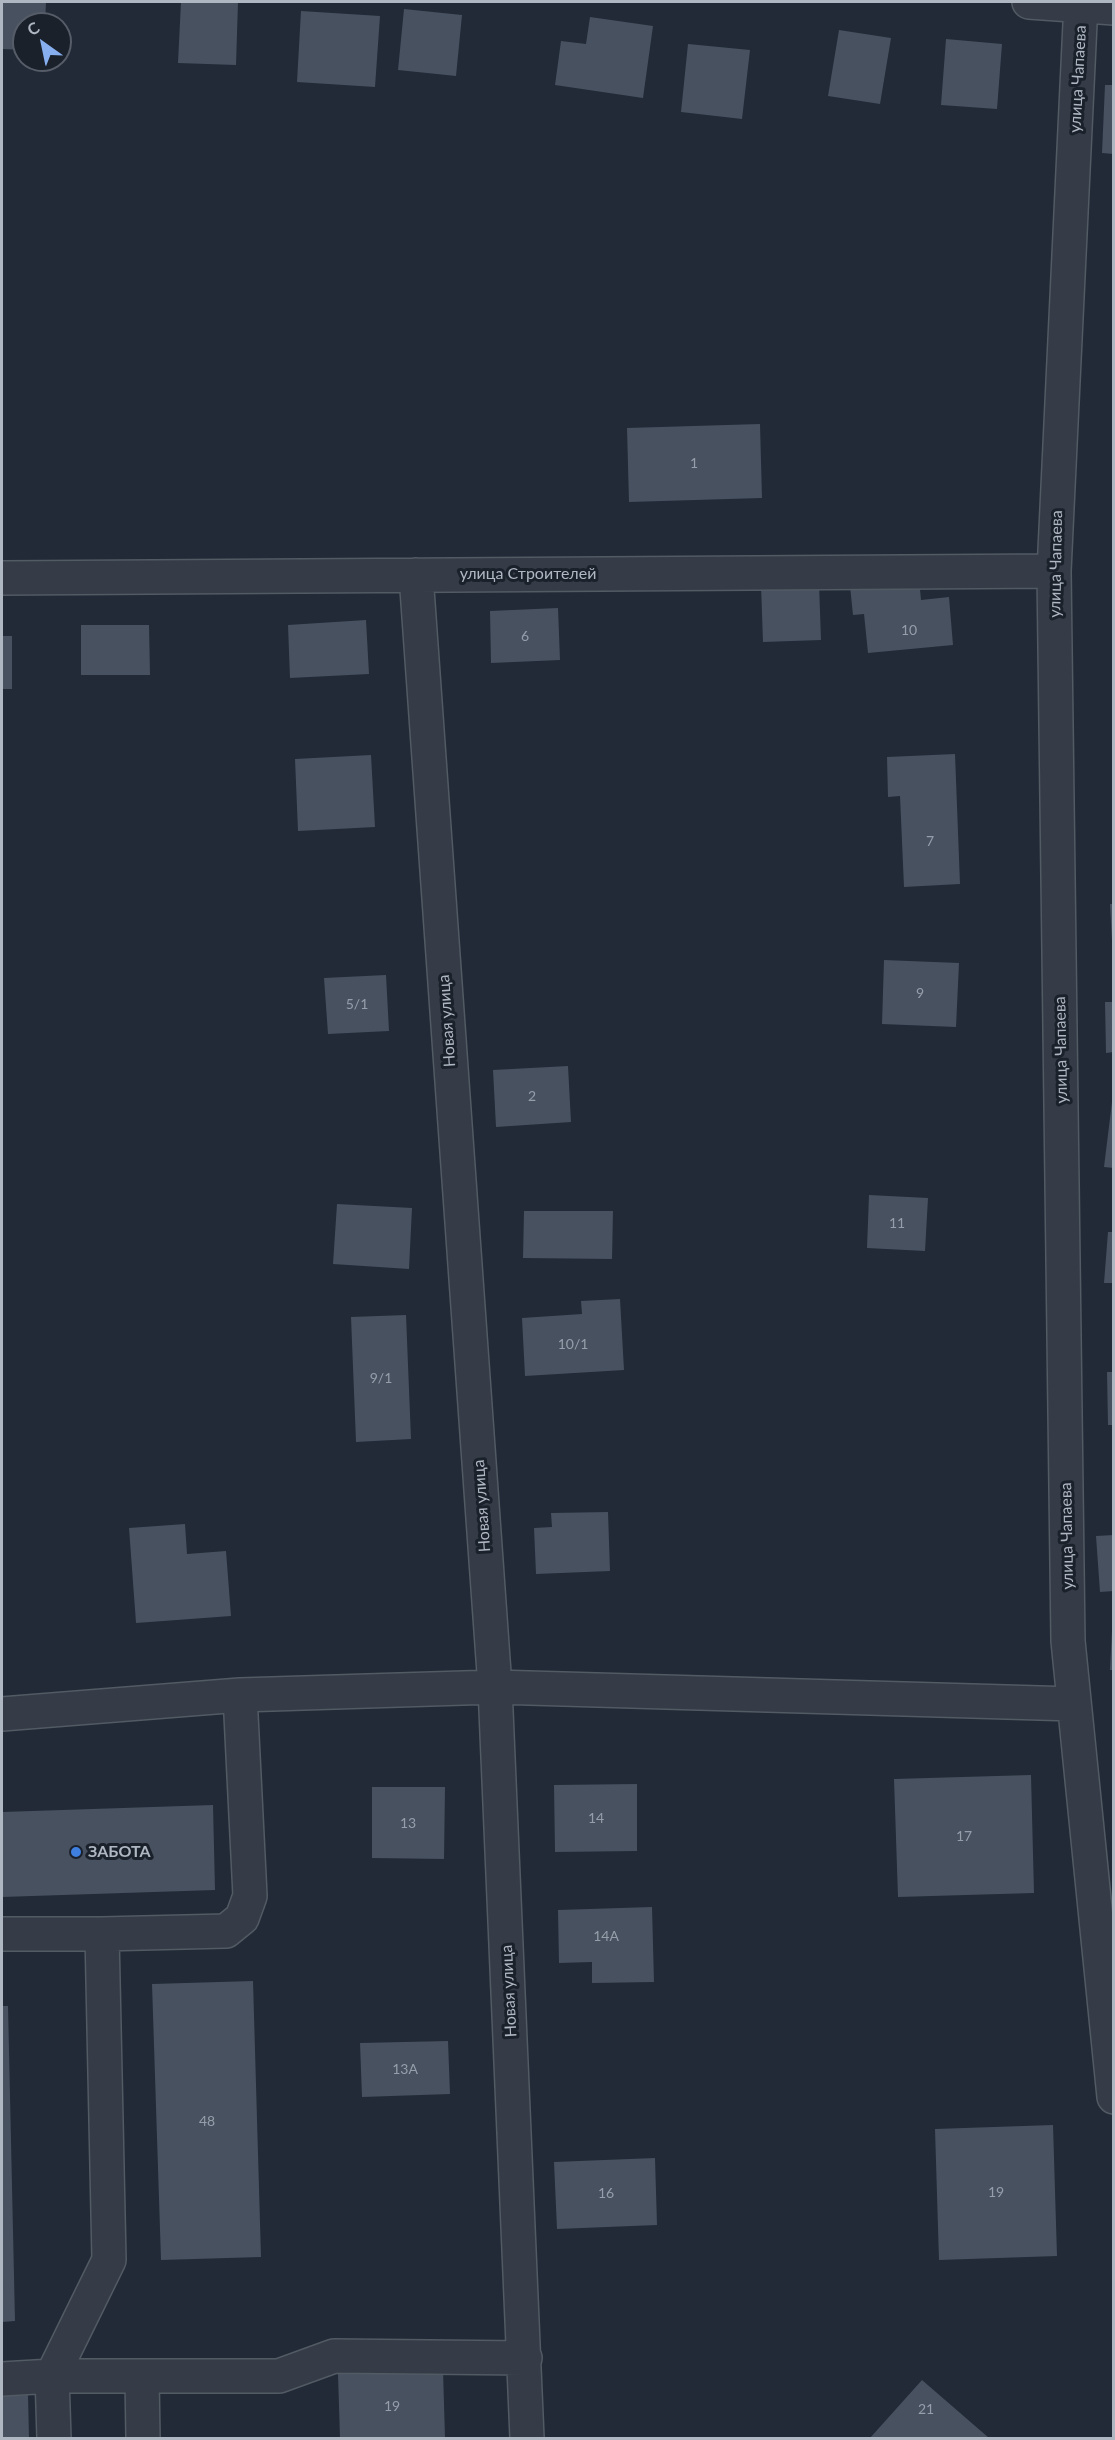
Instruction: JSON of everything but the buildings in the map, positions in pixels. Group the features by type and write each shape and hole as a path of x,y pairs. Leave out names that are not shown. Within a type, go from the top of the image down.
{"street":[{"path":"1029,2 1113,8"},
{"name":"улица Чапаева","path":"1081,4 1054,571 1068,1641 1113,2097"},
{"name":"улица Строителей","path":"2,578 1054,571"},
{"name":"Новая улица","path":"416,575 495,1687 527,2439"},
{"path":"2,1714 240,1695 495,1687 1074,1704"},
{"path":"2,1934 226,1931 242,1918 250,1896 240,1695"},
{"path":"54,2439 52,2376 109,2260 102,1934"},
{"path":"2,2379 52,2376 279,2376 334,2356 525,2358"},
{"path":"142,2376 143,2439"}],"place":[{"name":"ЗАБОТА","path":"76,1852"}]}
